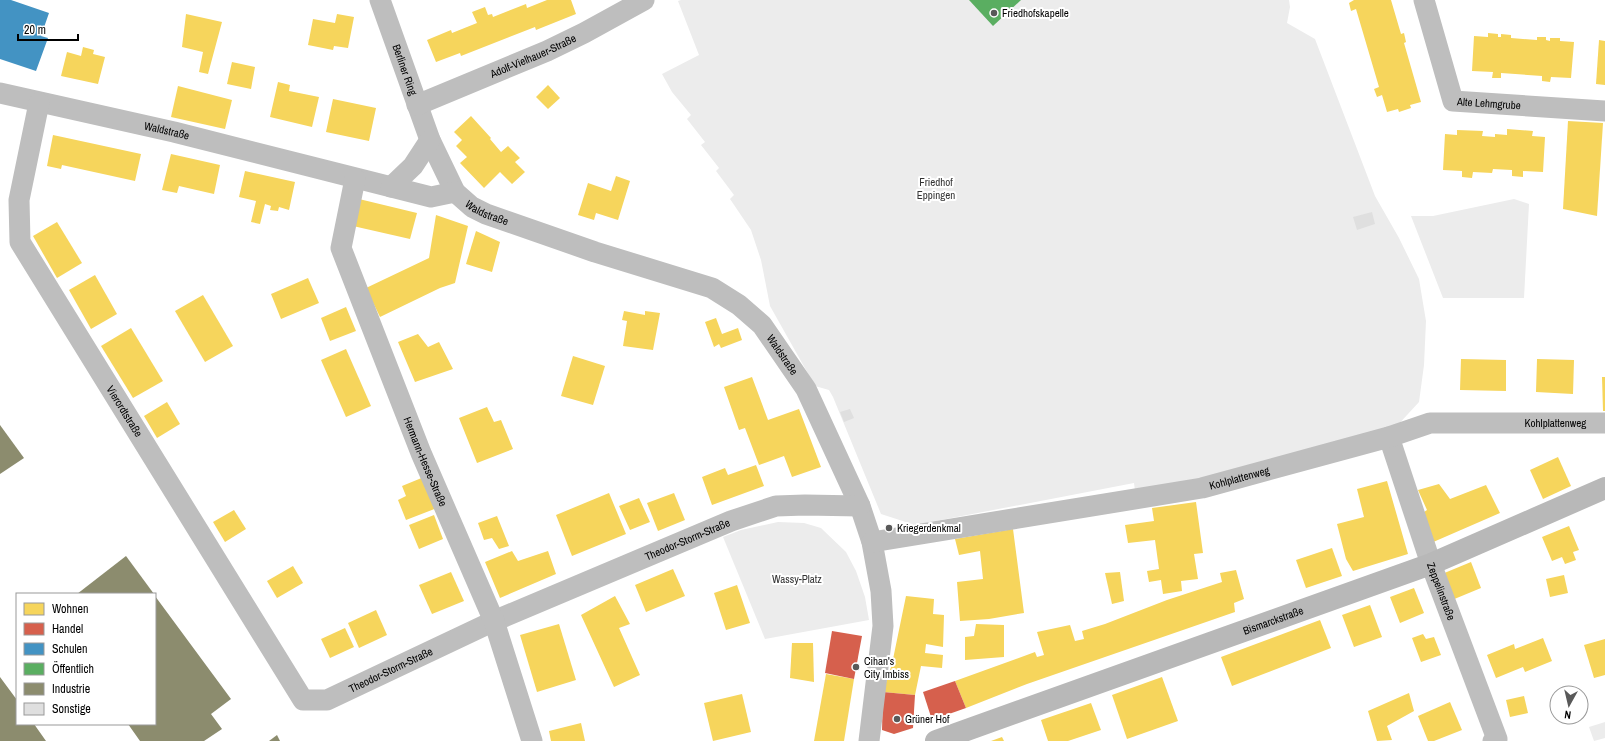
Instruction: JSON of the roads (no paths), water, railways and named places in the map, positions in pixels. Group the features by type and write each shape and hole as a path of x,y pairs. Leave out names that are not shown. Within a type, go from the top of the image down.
{"street":[{"name":"Berliner Ring","path":"380,0 430,140 456,192"},
{"name":"Adolf-Vielhauer-Straße","path":"417,105 547,51 584,33 644,0"},
{"name":"Alte Lehmgrube","path":"1424,0 1453,101 1605,112"},
{"name":"Waldstraße","path":"0,93 39,103 174,132 431,197 456,192 472,207 486,214 595,252 712,288 739,304 762,325 806,388 860,506"},
{"name":"Vierordtstraße","path":"39,103 19,200 20,242 303,700"},
{"path":"391,187 413,166 430,140"},
{"name":"Hermann-Hesse-Straße","path":"355,179 341,248 421,453 494,621 532,741"},
{"name":"Kohlplattenweg","path":"872,542 1202,488 1390,437 1430,423 1605,423"},
{"name":"Zeppelinstraße","path":"1390,437 1431,564 1497,738 1493,741"},
{"name":"Bismarckstraße","path":"936,741 1431,564 1605,488"},
{"name":"Theodor-Storm-Straße","path":"303,700 327,700 494,621 731,521 776,506 860,506"},
{"path":"860,506 872,542 881,591 883,626 869,741"}],"place":[{"name":"Friedhofskapelle","path":"994,13"},
{"name":"Kriegerdenkmal","path":"889,528"},
{"name":"Cihan's City Imbiss","path":"856,667"},
{"name":"Grüner Hof","path":"897,719"}],"park label":[{"name":"Friedhof Eppingen","path":"936,188"},
{"name":"Wassy-Platz","path":"797,579"}]}
